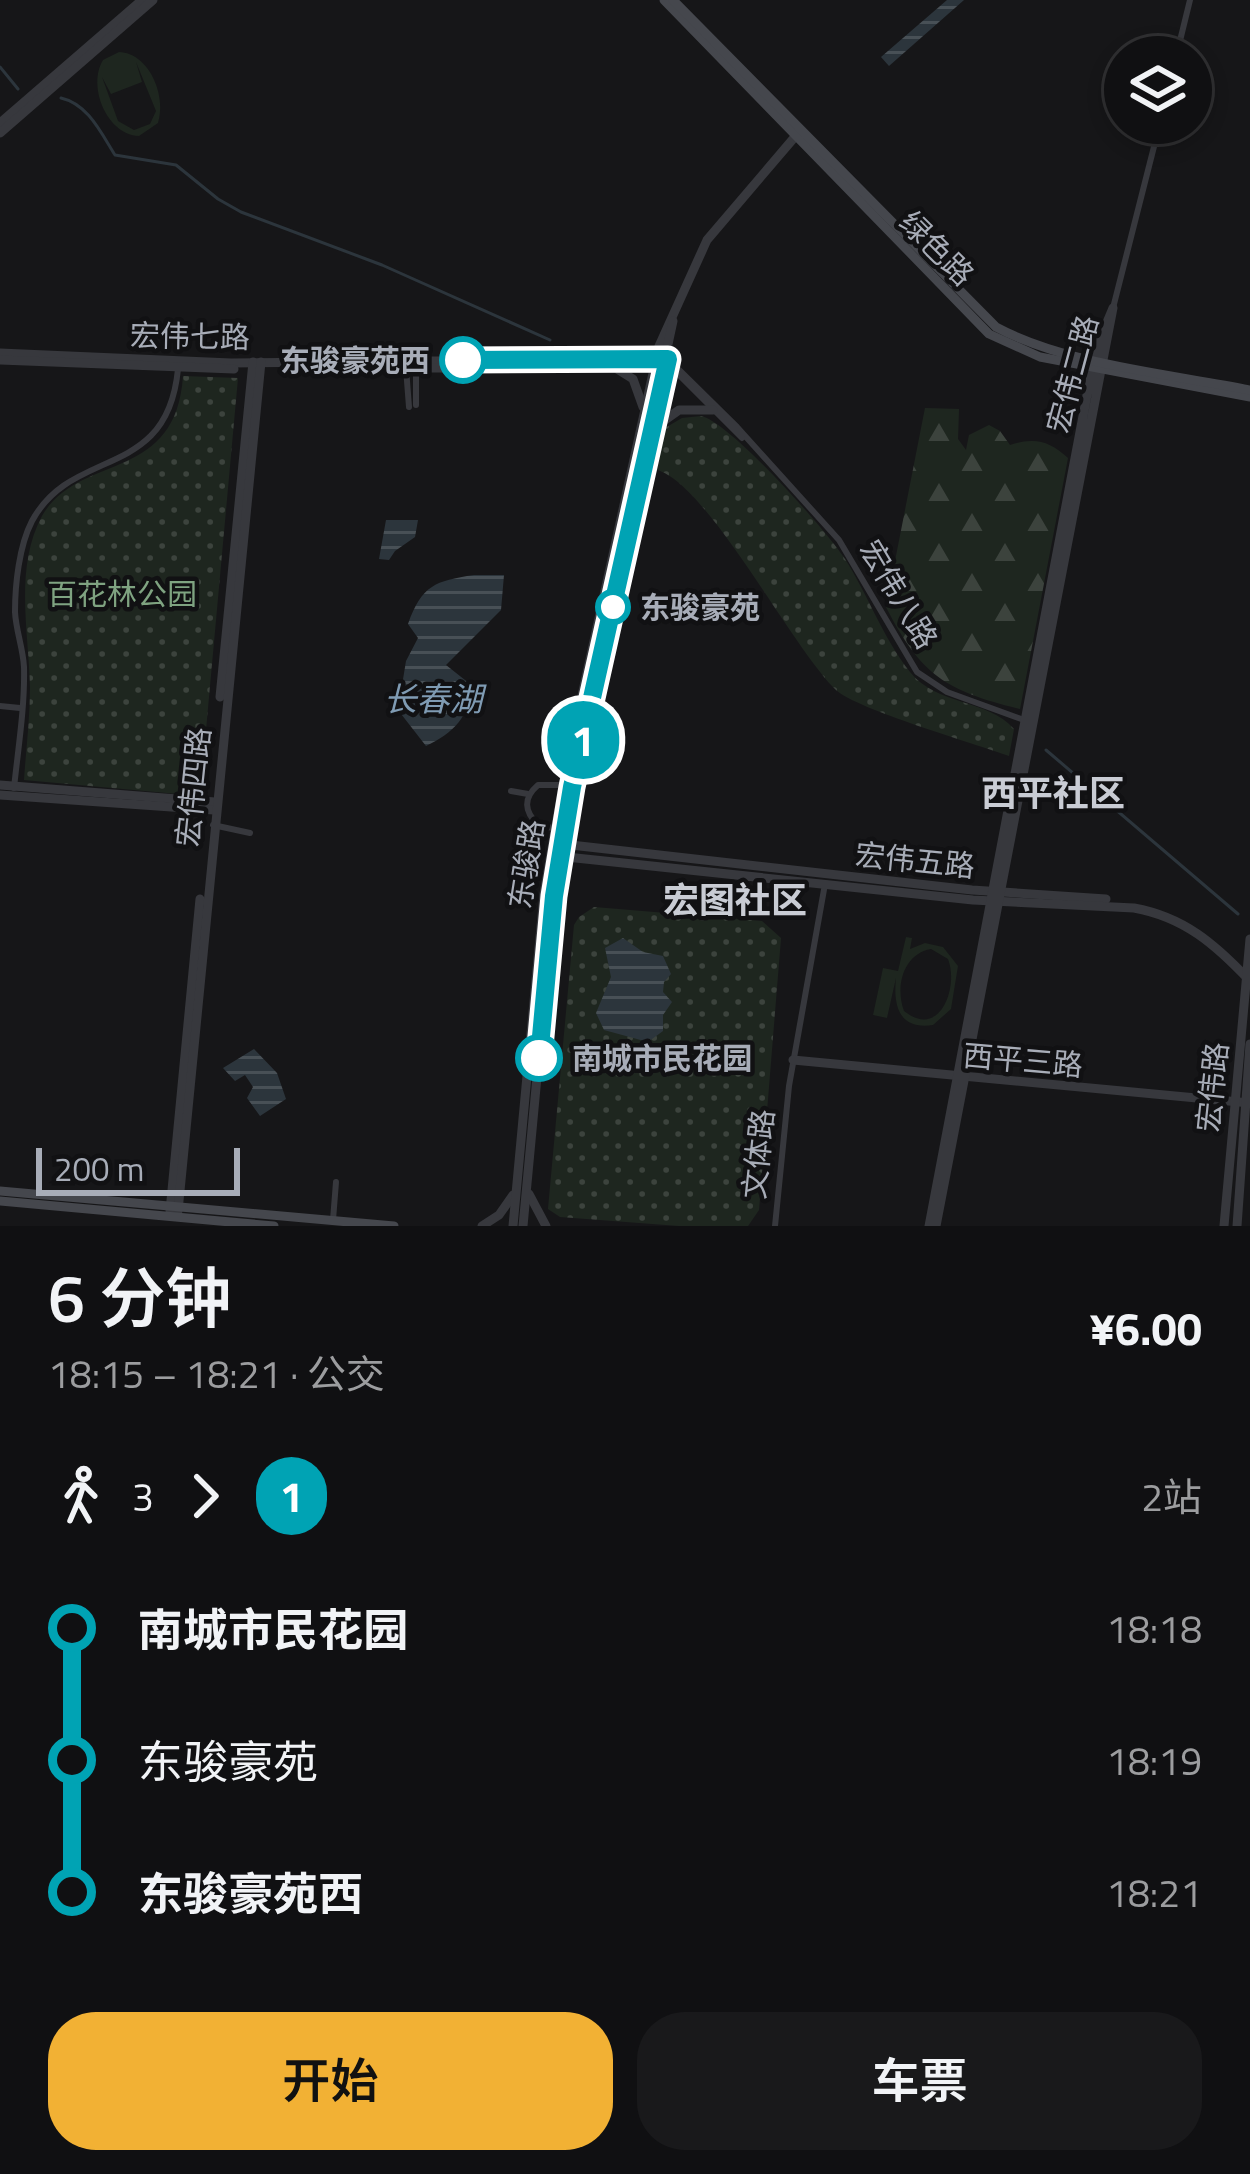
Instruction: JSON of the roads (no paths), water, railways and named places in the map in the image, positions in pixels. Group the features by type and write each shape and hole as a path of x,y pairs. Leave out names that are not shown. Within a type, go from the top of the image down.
{"main road":[{"name":"绿色路","path":"668,0 988,334 1022,352 1250,393"},
{"path":"0,1191 274,1226"},
{"path":"0,1201 394,1226"}],"street":[{"path":"0,123 142,0"},
{"path":"0,133 153,0"},
{"path":"1181,36 1190,0"},
{"name":"东骏路","path":"513,1226 522,1189 556,850 644,412 675,307 697,256 717,224 797,134"},
{"path":"1113,308 1155,144"},
{"name":"宏伟二路","path":"996,897 1113,308"},
{"name":"宏伟七路","path":"0,357 178,369 661,363"},
{"name":"宏伟七路","path":"0,357 411,368 661,363"},
{"name":"东骏路","path":"568,786 652,431 661,363"},
{"name":"宏伟八路","path":"661,363 752,446"},
{"name":"宏伟八路","path":"661,363 737,427 839,540 917,672 946,692 1029,722"},
{"name":"宏伟四路","path":"174,1211 256,365"},
{"path":"612,367 633,379 644,412"},
{"path":"411,368 412,406"},
{"path":"14,791 24,671 15,610 29,527 63,487 152,437 173,403 178,369"},
{"path":"652,431 679,410 713,410"},
{"path":"0,706 21,708"},
{"path":"560,829 538,825 526,806 528,794 538,784 568,786"},
{"path":"0,785 14,791 212,806"},
{"path":"0,795 14,791"},
{"path":"511,791 528,794"},
{"path":"510,803 526,806"},
{"name":"宏伟四路","path":"174,1211 212,806"},
{"path":"213,825 250,833"},
{"name":"宏伟五路","path":"556,850 996,897 1158,907 1196,923 1249,975"},
{"name":"文体路","path":"775,1226 793,1060 826,879"},
{"path":"932,1226 996,897"},
{"name":"宏伟路","path":"1237,1226 1250,939"},
{"name":"宏伟路","path":"1224,1226 1250,1045"},
{"name":"西平三路","path":"793,1060 1243,1103"},
{"path":"333,1220 336,1182"},
{"path":"482,1226 522,1189 546,1226"},
{"name":"东骏路","path":"522,1189 524,1226"}],"water":[{"path":"947,0 964,0 889,66 881,57"},
{"path":"386,520 418,520 415,537 389,560 379,559"},
{"name":"长春湖","path":"474,575 504,575 501,610 446,665 470,684 470,696 464,715 452,729 426,746 398,710 406,661 418,638 408,624 432,587"},
{"path":"623,938 643,952 663,956 671,974 664,982 663,992 672,1002 663,1015 663,1031 648,1042 604,1030 596,1013 611,977 605,948"},
{"path":"254,1049 277,1073 286,1099 260,1116 247,1098 253,1087 245,1075 235,1081 223,1068"}],"waterway":[{"path":"0,67 18,89"},
{"path":"61,98 86,113 115,155 176,165 241,212 382,265 550,340"},
{"path":"1046,750 1238,914"}],"place":[{"name":"东骏豪苑西","path":"463,360"},
{"name":"东骏豪苑","path":"613,607"},
{"name":"南城市民花园","path":"539,1058"}],"district":[{"name":"西平社区","path":"1053,792"},
{"name":"宏图社区","path":"735,899"}],"park label":[{"name":"百花林公园","path":"122,594"}]}
